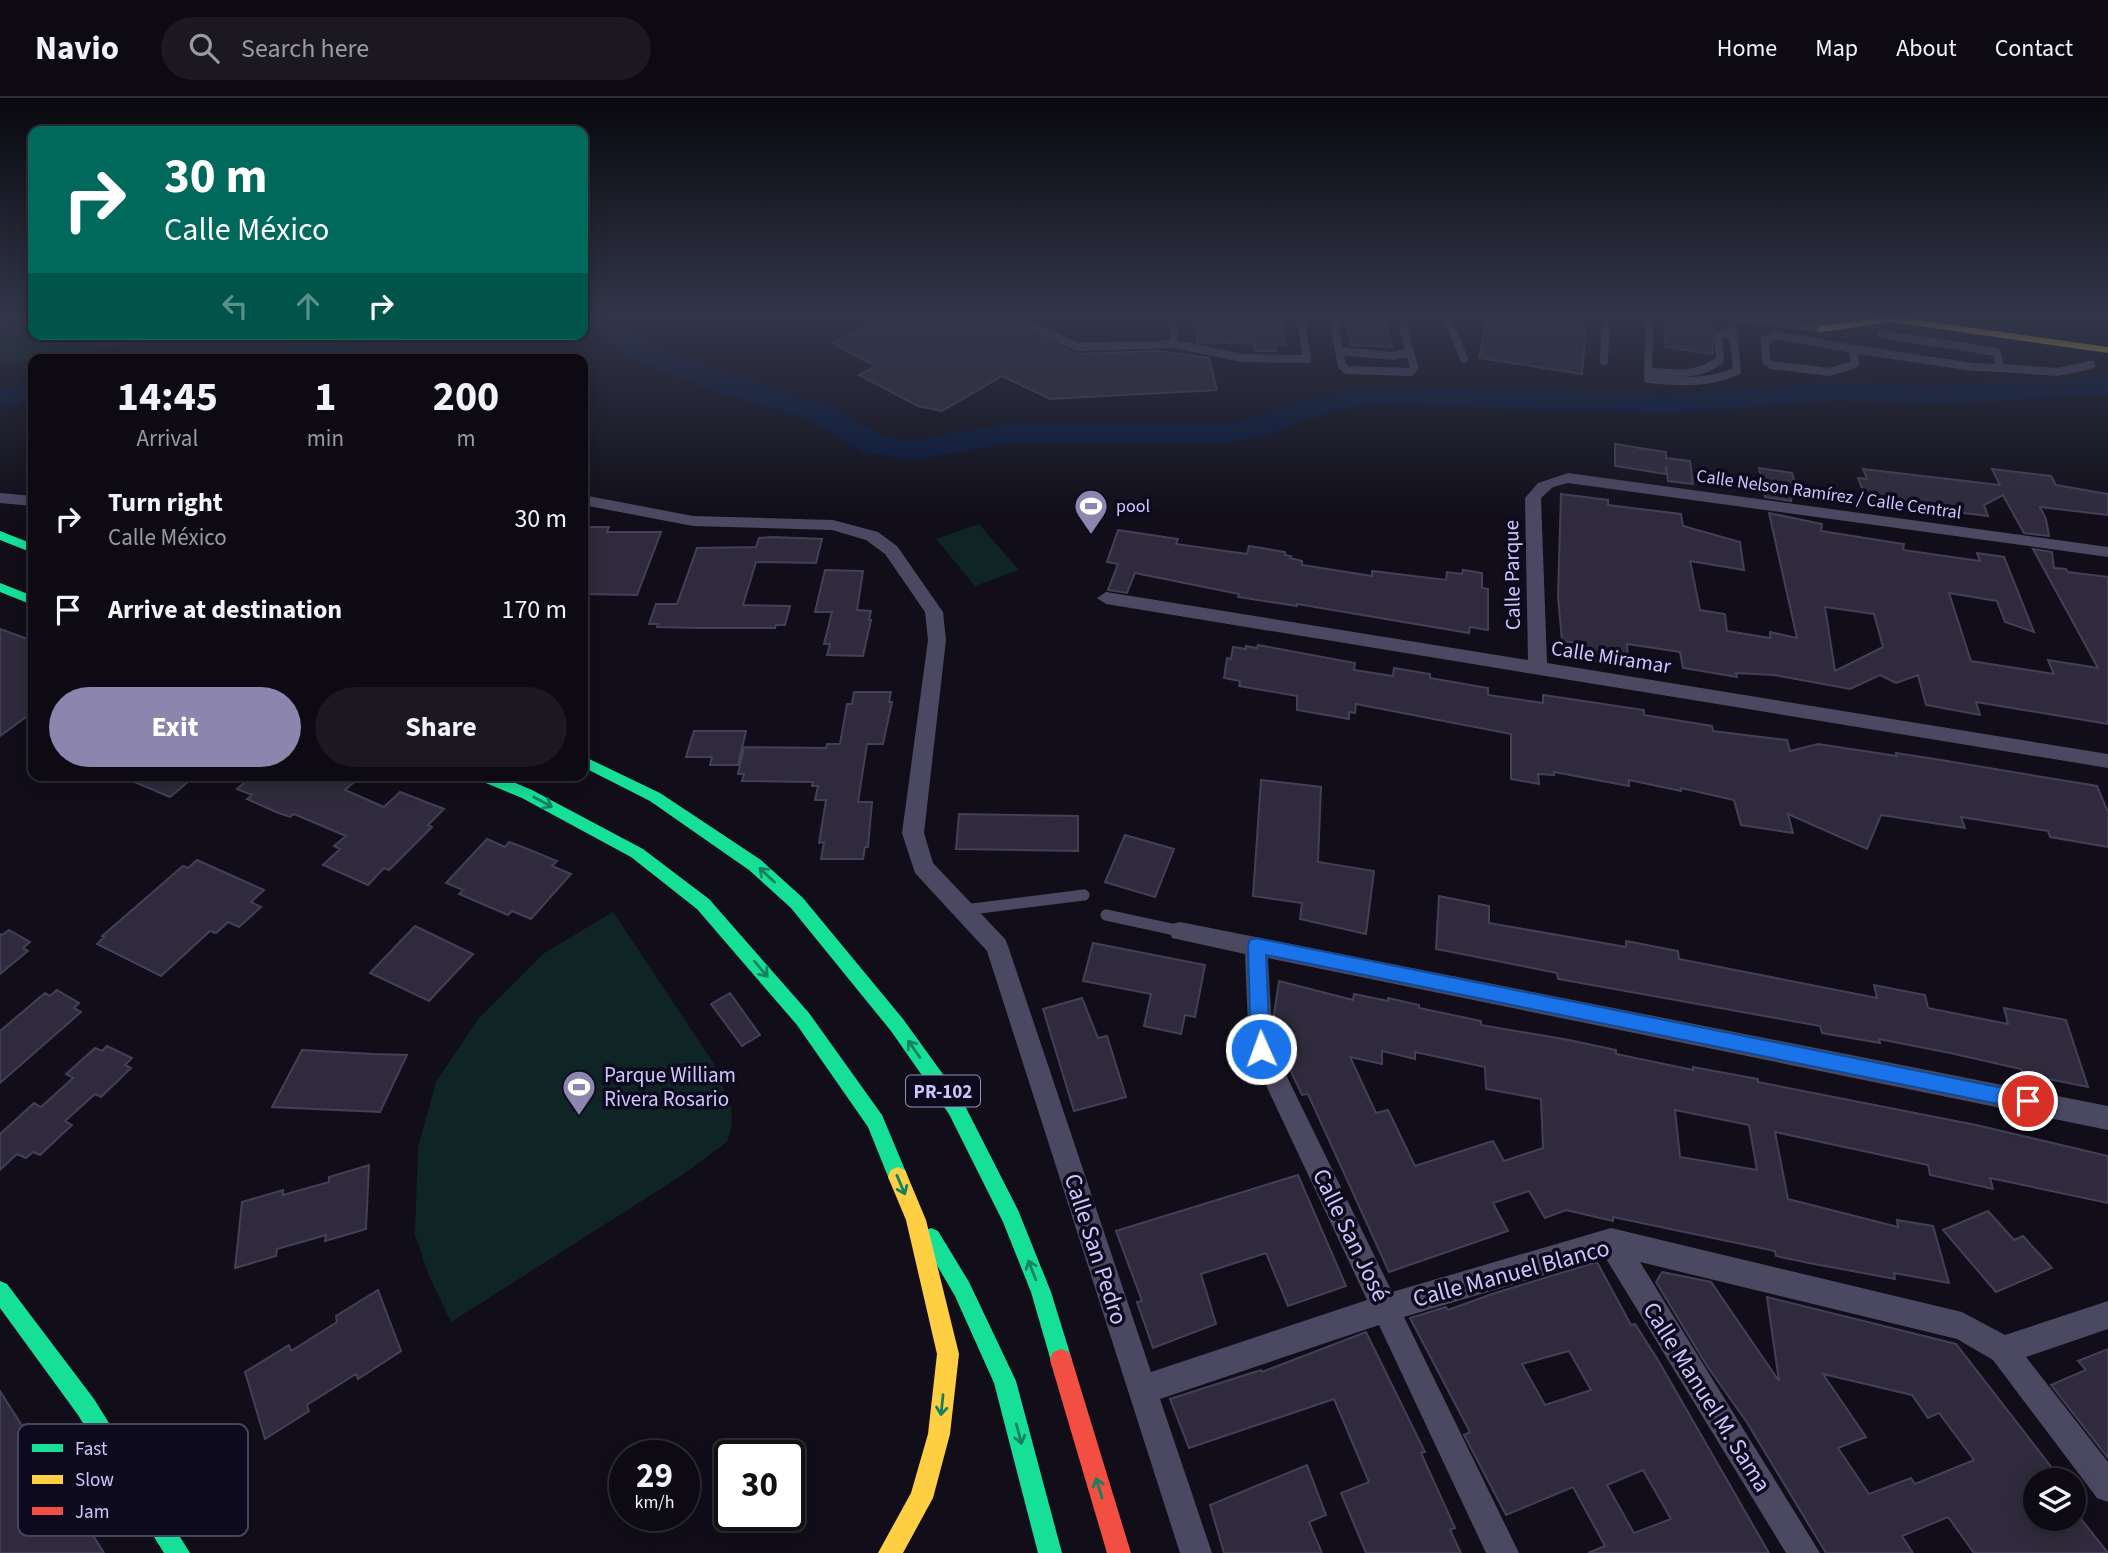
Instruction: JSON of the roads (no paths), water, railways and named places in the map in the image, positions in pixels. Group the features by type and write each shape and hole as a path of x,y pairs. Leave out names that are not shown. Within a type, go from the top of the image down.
{"main road":[{"path":"0,535 28,546"},
{"path":"0,587 28,599"},
{"name":"PR-102","path":"588,764 655,797 755,864 789,895 897,1025 956,1108 1011,1217 1041,1293 1119,1553"},
{"path":"496,781 527,794 637,853 703,904 803,1019 875,1121 916,1220 948,1354 939,1434 921,1498 890,1553"},
{"path":"916,1220 931,1237 962,1289 1005,1381 1050,1553"},
{"path":"0,1291 97,1424"},
{"path":"167,1536 178,1553"}],"street":[{"name":"Calle Nelson Ramírez / Calle Central","path":"1545,485 1567,478 2108,552"},
{"name":"Calle Parque","path":"1538,668 1533,498 1545,485"},
{"path":"0,498 28,501"},
{"path":"588,501 693,521 833,525 872,536 891,550 934,612 937,640 913,834 923,867 964,910"},
{"name":"Calle Miramar","path":"1107,598 2108,761"},
{"name":"Calle San Pedro","path":"964,910 997,946 1196,1553"},
{"path":"1180,931 2108,1118"},
{"name":"Calle San José","path":"1256,946 1261,1049 1503,1553"},
{"name":"Calle Manuel Blanco","path":"1142,1390 1385,1308 1611,1242 1962,1326 2003,1350"},
{"name":"Calle Manuel M. Sama","path":"1611,1242 1804,1553"},
{"path":"2108,1315 2003,1350 2108,1487"}],"lane":[{"path":"964,910 1084,895"},
{"path":"1106,915 1180,931"}],"water":[{"path":"28,385 28,402 0,406 0,389"}],"waterway":[{"path":"722,383 815,411 877,446 916,450 1008,433 1228,433 1257,428 1300,411 1369,395 1671,404 1836,391 1936,395 2108,386"}],"place":[{"name":"pool","path":"1091,536"},
{"name":"Parque William Rivera Rosario","path":"579,1117"}]}
